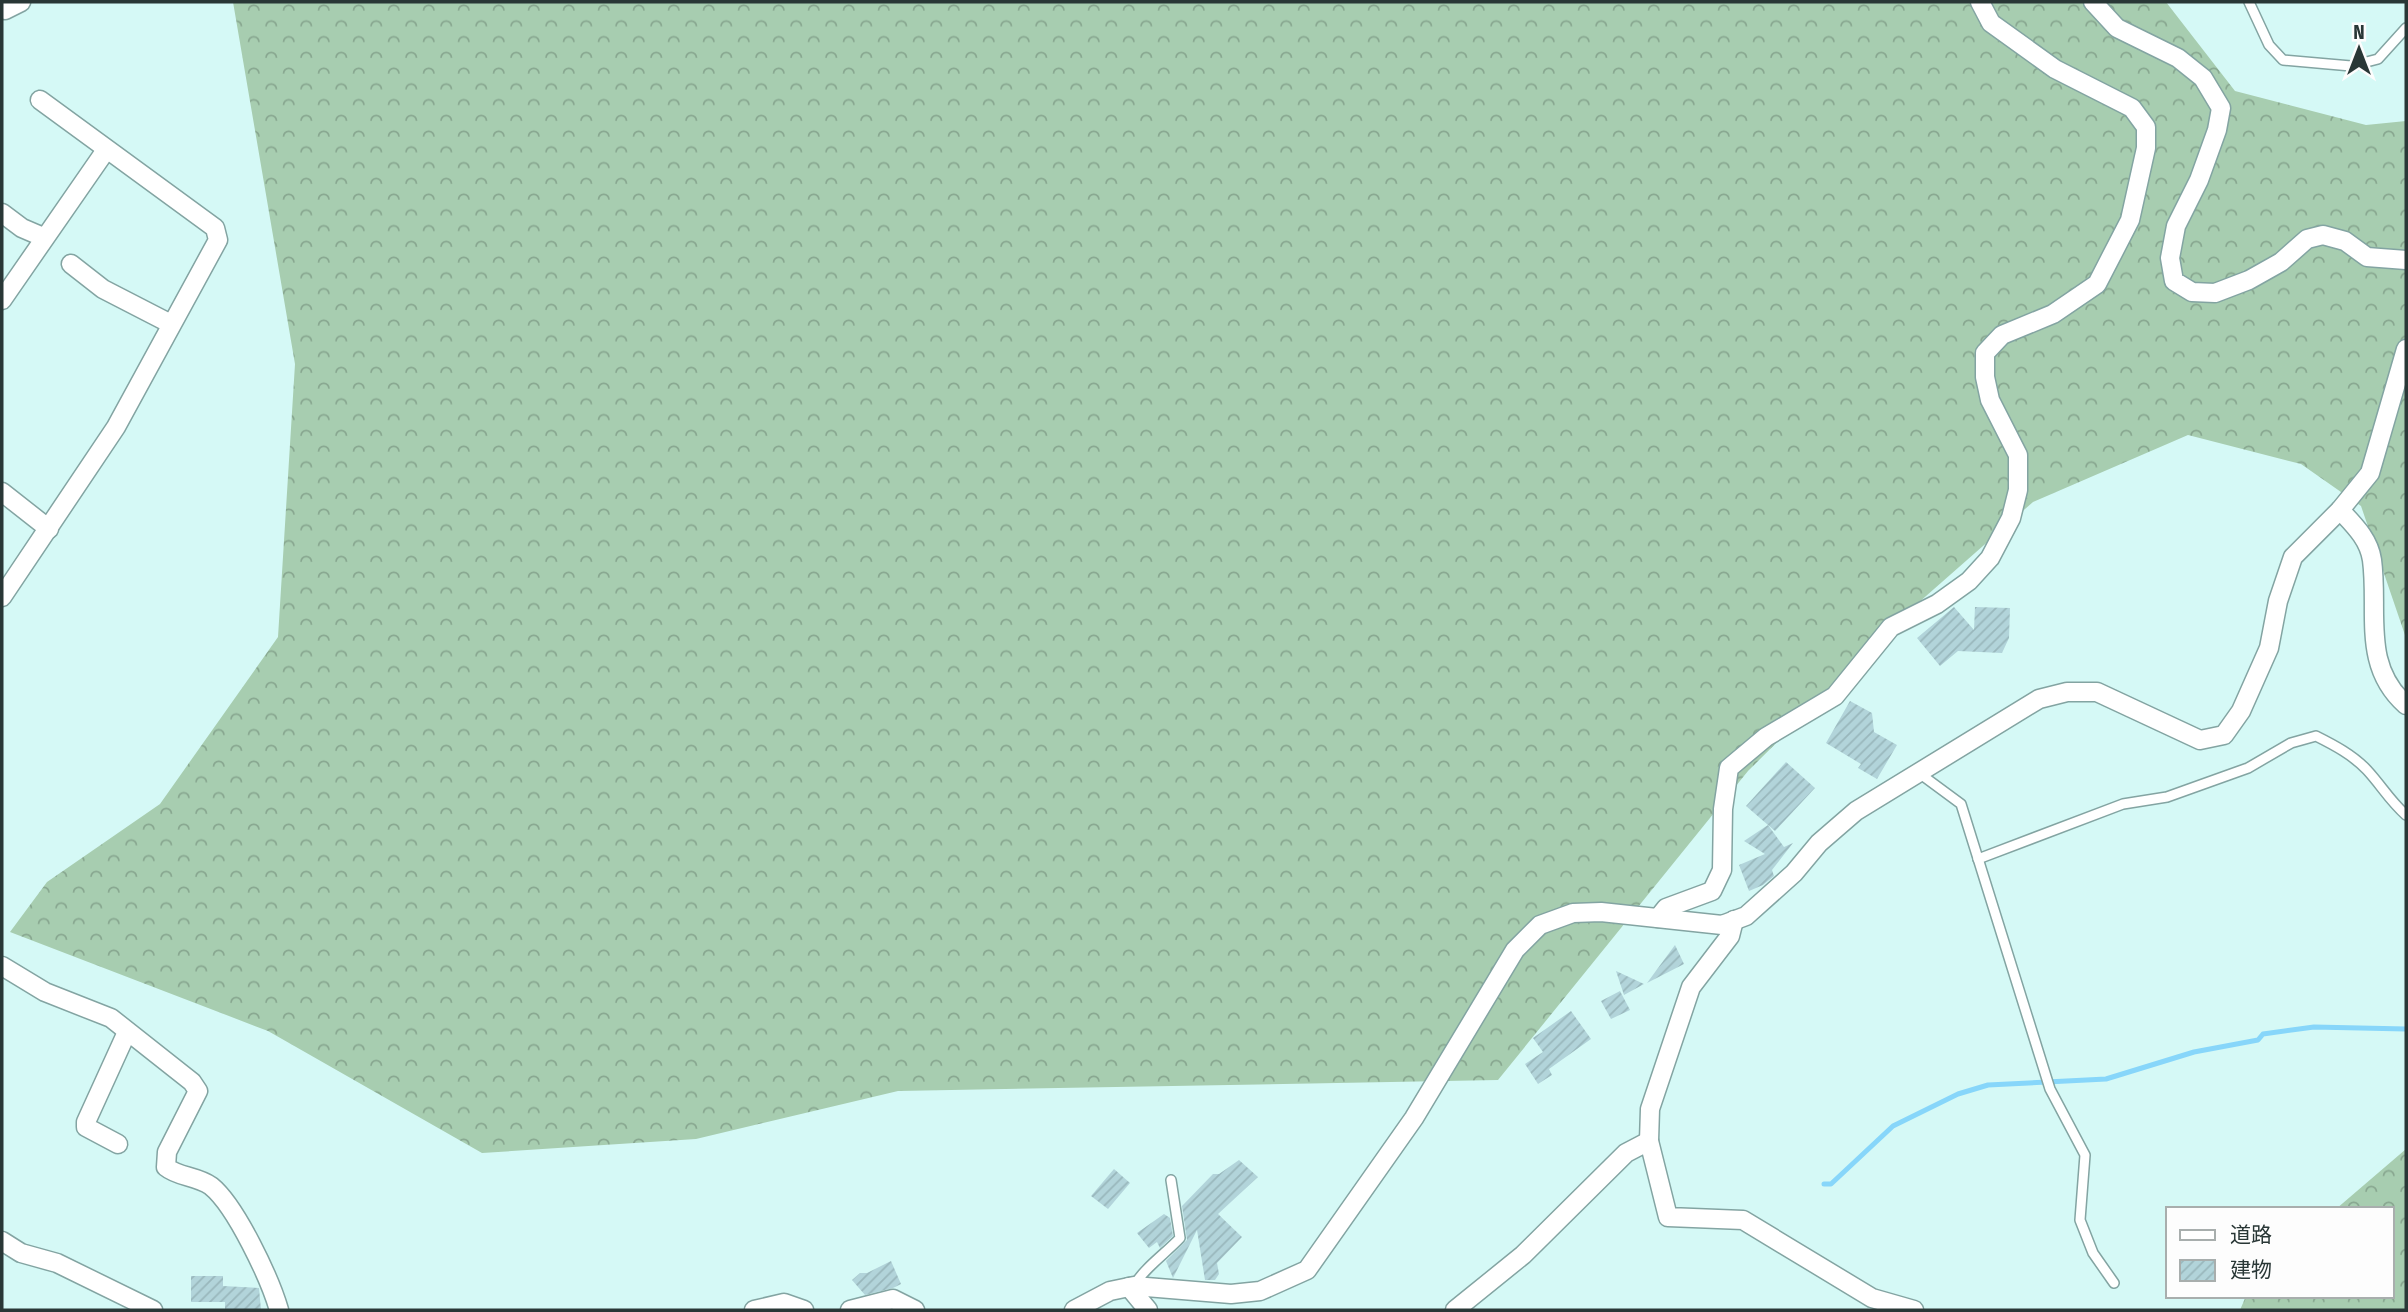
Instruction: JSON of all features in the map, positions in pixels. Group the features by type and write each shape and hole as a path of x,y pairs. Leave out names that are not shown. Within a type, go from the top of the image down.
{"street":[{"path":"3,10 21,2"},
{"path":"1658,918 1666,908 1712,891 1722,870 1723,809 1729,768 1766,737 1835,696 1891,627 1937,604 1969,581 1990,558 2011,518 2018,490 2018,455 1990,400 1984,377 1984,353 2002,335 2053,314 2097,284 2130,220 2146,148 2146,127 2132,108 2055,69 1991,23 1980,2"},
{"path":"2093,2 2117,28 2178,58 2203,78 2221,108 2217,130 2203,168 2176,226 2170,258 2174,281 2192,292 2215,293 2249,280 2281,262 2307,239 2323,235 2345,241 2367,257 2406,260"},
{"path":"2,597 116,427 217,244 215,228 40,100"},
{"path":"2,300 43,237 64,214 106,150"},
{"path":"2,213 22,228 43,237"},
{"path":"71,264 103,289 171,324"},
{"path":"1074,1310 1110,1291 1132,1286 1167,1287 1209,1294 1241,1293 1260,1291 1307,1270 1355,1198 1414,1118 1515,950 1541,925 1573,913 1601,912 1722,925 1746,916 1794,873 1819,843 1856,811 2039,699 2067,692 2097,692 2200,740 2224,735 2241,712 2269,648 2278,601 2293,556 2340,510 2370,473 2406,349"},
{"path":"2,492 49,529"},
{"path":"2340,510 2361,532 2371,559 2373,646 2382,673 2406,705"},
{"path":"1734,920 1730,936 1691,987 1650,1108 1648,1141 1668,1217 1743,1220 1872,1298 1914,1310"},
{"path":"2,965 45,992 111,1018 182,1074 198,1091 167,1152 166,1167 208,1184 239,1218 279,1310"},
{"path":"118,1144 86,1127 86,1122 127,1032"},
{"path":"1455,1310 1523,1255 1626,1153 1648,1141"},
{"path":"2,1241 21,1253 57,1263 153,1310"},
{"path":"1132,1286 1148,1310"},
{"path":"850,1310 893,1299 915,1310"},
{"path":"754,1310 784,1303 804,1310"}],"lane":[{"path":"2249,2 2269,46 2283,61 2351,66 2378,59 2406,28"},
{"path":"1978,859 2123,804 2167,797 2248,768 2291,743 2316,736 2341,749 2366,769 2391,802 2406,815"},
{"path":"1919,773 1961,804 2050,1090 2085,1155 2080,1220 2093,1253 2115,1283"},
{"path":"1132,1286 1139,1275 1159,1261 1180,1238 1171,1180"}],"green space":[{"path":"233,2 2166,2 2235,91 2366,125 2406,121 2406,638 2361,506 2301,464 2188,435 2033,502 1909,611 1748,771 1498,1080 898,1091 696,1139 482,1153 268,1031 10,932 47,882 160,804 278,637 295,364"},
{"path":"2406,1149 2406,1310 2240,1310 2245,1298 2394,1298 2394,1207 2338,1207"}],"building":[{"path":"1954,607 1974,630 1975,607 2010,608 2009,638 2002,653 1958,651 1940,666 1917,638"},
{"path":"1850,701 1872,713 1874,732 1897,745 1877,779 1858,768 1861,764 1826,743"},
{"path":"1786,762 1815,788 1775,831 1746,806"},
{"path":"1768,825 1784,847 1793,843 1772,870 1774,876 1749,891 1739,865 1765,854 1744,841"},
{"path":"1675,945 1684,964 1647,983"},
{"path":"1616,971 1644,984 1624,995"},
{"path":"1620,991 1630,1010 1611,1019 1601,1001"},
{"path":"1571,1011 1591,1039 1549,1069 1552,1075 1538,1084 1525,1064 1543,1052 1533,1038"},
{"path":"1239,1160 1258,1177 1218,1214 1242,1237 1217,1263 1219,1274 1215,1280 1205,1280 1197,1230 1173,1278 1166,1261 1187,1240 1182,1206 1213,1174 1219,1174"},
{"path":"1114,1169 1130,1183 1108,1209 1091,1196"},
{"path":"1164,1214 1170,1218 1173,1236 1160,1248 1157,1242 1149,1248 1137,1233"},
{"path":"891,1261 901,1284 893,1288 865,1295 852,1280 860,1273 867,1273"},
{"path":"191,1276 223,1276 223,1286 259,1288 261,1310 225,1309 225,1302 191,1302"}],"waterway":[{"path":"1824,1184 1831,1184 1893,1126 1958,1094 1988,1085 2106,1079 2194,1052 2258,1040 2263,1034 2314,1027 2406,1029"}]}
